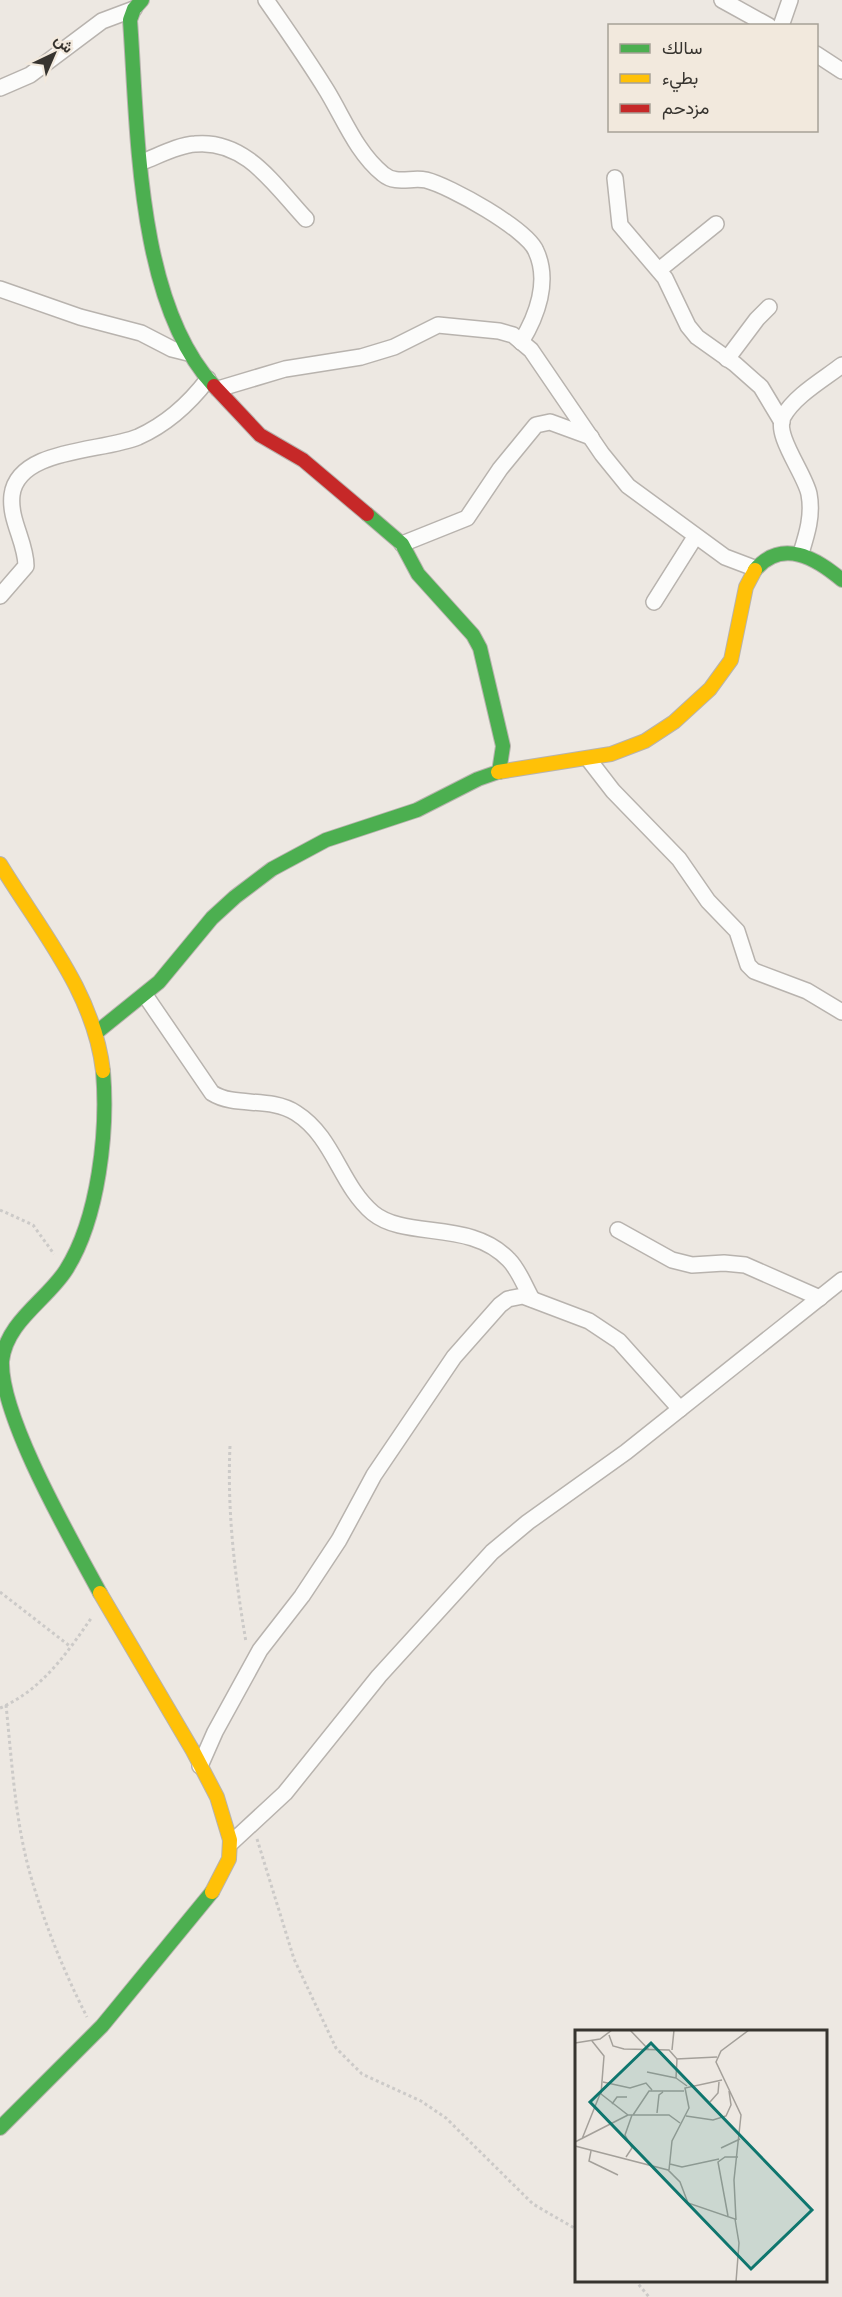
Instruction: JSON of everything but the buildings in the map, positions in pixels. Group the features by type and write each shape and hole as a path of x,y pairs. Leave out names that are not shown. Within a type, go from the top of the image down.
{"street":[{"path":"266,0 313,68 356,143 384,175 396,180 428,181 477,203 523,236 536,250 540,268 540,303 535,319 521,342"},
{"path":"722,0 766,24"},
{"path":"782,24 790,0"},
{"path":"0,88 30,75 102,21 138,4"},
{"path":"138,4 130,20 142,162 142,192 147,230 168,301 188,353 260,435 303,460 402,544 418,574 466,627 480,648 500,730 503,746 499,772"},
{"path":"818,55 842,71"},
{"path":"142,162 193,143 233,148 259,169 306,219"},
{"path":"615,178 620,225 659,270 671,288 688,326 709,347 727,358 765,392 782,422 782,433 809,495 809,527 801,553"},
{"path":"659,270 716,224"},
{"path":"0,289 80,317 141,333 172,349 188,353"},
{"path":"727,358 757,319 770,307"},
{"path":"0,596 26,566 26,556 15,528 12,507 16,480 25,470 43,459 115,445 153,429 174,416 213,384 309,363 361,357 394,346 438,325 499,331 521,342 531,350 628,486 695,537 725,556 754,568"},
{"path":"782,422 789,410 842,365"},
{"path":"402,544 467,518 500,469 536,425 550,422 591,437"},
{"path":"654,602 695,537"},
{"path":"97,1032 168,974 211,920 231,899 270,869 324,841 360,826 416,811 499,772 589,760 610,754 665,729 714,684 730,661 749,575 762,561 779,554 801,553 817,560 842,580"},
{"path":"589,760 613,791 679,859 708,901 736,931 748,965 754,971 814,994 842,1012"},
{"path":"0,864 72,981 97,1032 105,1065 103,1129 94,1186 73,1258 52,1289 14,1329 4,1347 2,1370 11,1412 22,1439 103,1601 200,1766 226,1818 231,1843 227,1865 215,1888 95,2032 0,2128"},
{"path":"145,994 212,1094 229,1099 272,1102 296,1113 324,1137 358,1196 375,1214 399,1224 461,1234 492,1246 511,1262 532,1299"},
{"path":"618,1230 672,1260 692,1265 724,1263 745,1265 820,1298"},
{"path":"231,1843 285,1793 379,1676 492,1552 680,1409 842,1280"},
{"path":"200,1766 247,1671 339,1540 374,1475 454,1357 500,1305 516,1297 532,1299 589,1321 619,1341 680,1409"}],"path":[{"path":"0,1210 33,1225 65,1271"},
{"path":"230,1446 230,1531 234,1572 247,1649 247,1671"},
{"path":"0,1592 71,1647"},
{"path":"0,1708 38,1684 71,1647 103,1601"},
{"path":"6,1705 13,1777 31,1877 59,1958 95,2032"},
{"path":"252,1823 294,1959 336,2048 362,2074 421,2101 446,2118 533,2204 575,2228"},
{"path":"637,2282 649,2297"}],"traffic: fast":[{"path":"142,0 134,9 130,20 140,162 155,262 169,309 188,351 214,386"},
{"path":"367,514 402,544 418,574 473,635 480,648 503,746 499,772"},
{"path":"755,570 765,560 788,553 810,559 842,580"},
{"path":"97,1032 159,982 212,918 272,869 326,840 417,810 478,779 498,772"},
{"path":"100,1593 56,1512 25,1445 4,1385 2,1361 5,1347 19,1323 66,1270 86,1225 94,1200 102,1146 103,1071"},
{"path":"0,2128 102,2026 212,1892"}],"traffic: slow":[{"path":"498,772 611,754 645,741 674,722 710,689 731,660 746,587 755,570"},
{"path":"0,864 77,988 98,1042 103,1071"},
{"path":"100,1593 193,1751 217,1797 230,1840 229,1859 212,1892"}],"traffic: jam":[{"path":"214,386 260,435 303,460 367,514"}]}
